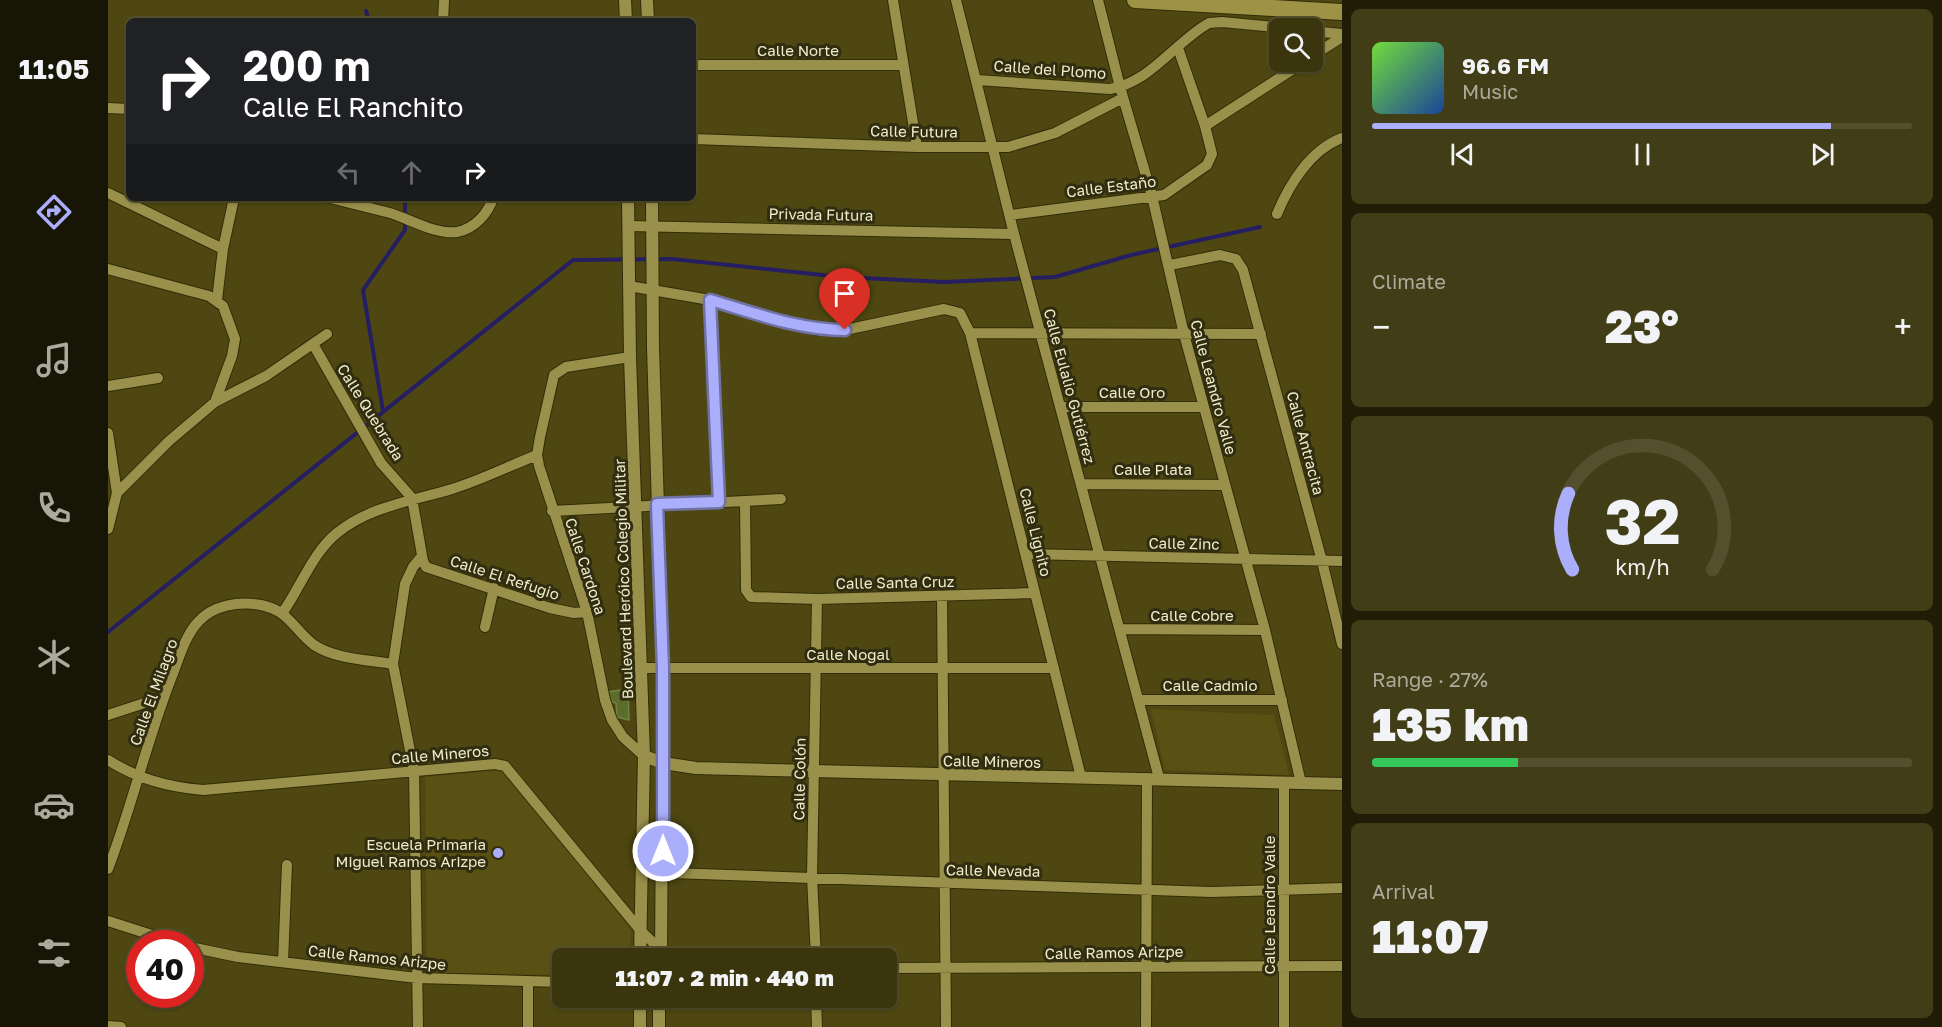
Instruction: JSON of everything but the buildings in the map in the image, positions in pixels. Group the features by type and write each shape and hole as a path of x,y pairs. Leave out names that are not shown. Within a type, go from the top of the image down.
{"main road":[{"path":"1135,0 1342,12"}],"street":[{"path":"625,0 626,18"},
{"path":"647,0 648,18"},
{"path":"892,0 917,147"},
{"name":"Calle Eulalio Gutiérrez","path":"956,0 1014,234 1138,700 1153,778 1147,889 1146,1027"},
{"name":"Calle Leandro Valle","path":"1098,0 1121,92 1170,265 1184,334 1203,407 1265,630 1301,783"},
{"path":"443,18 444,1"},
{"name":"Calle Futura","path":"696,139 992,148 1029,142 1055,133 1121,92 1204,26 1215,22 1269,27"},
{"path":"1323,33 1342,36"},
{"path":"1323,49 1342,36"},
{"path":"1178,48 1205,126 1289,72"},
{"name":"Calle Norte","path":"696,65 903,65"},
{"name":"Calle del Plomo","path":"977,80 1121,92"},
{"path":"108,108 126,109"},
{"name":"Calle Estaño","path":"1010,215 1164,195 1207,165 1212,154 1205,126"},
{"path":"1277,214 1292,184 1313,158 1342,138"},
{"path":"108,193 223,249"},
{"path":"217,300 223,249 233,201"},
{"path":"342,201 390,213 446,232 458,232 472,226 486,214 492,201"},
{"name":"Boulevard Heróico Colegio Militar","path":"628,201 634,505 644,756 640,948"},
{"path":"652,201 657,504 663,668 661,948"},
{"name":"Privada Futura","path":"628,226 1014,234"},
{"name":"Calle Antracita","path":"1170,265 1220,255 1236,259 1243,270 1322,561 1342,644"},
{"path":"108,269 160,281 217,300 231,322 234,339 232,356 215,402"},
{"path":"629,286 710,300 719,502"},
{"name":"Calle Lignito","path":"710,300 818,330 845,330 944,309 960,313 970,333 1081,777"},
{"path":"970,333 1261,334"},
{"path":"117,493 169,441 215,402 245,388 327,334"},
{"name":"Calle Quebrada","path":"313,344 381,463 412,498"},
{"name":"Calle Cardona","path":"630,357 566,368 554,375 537,455 552,511 587,612 605,700 612,720 623,737 644,756"},
{"path":"108,386 158,378"},
{"name":"Calle Oro","path":"1060,407 1203,407"},
{"path":"108,433 117,493 108,529"},
{"path":"393,663 342,655 314,645 283,612 323,549 336,533 354,522 412,498 452,488 537,455"},
{"name":"Calle Plata","path":"1081,484 1225,484"},
{"path":"412,498 422,556 413,567 405,584 393,663 414,771 418,1027"},
{"path":"552,511 781,499"},
{"name":"Calle Santa Cruz","path":"745,501 746,590 747,595 756,598 817,599 1035,593"},
{"name":"Calle Zinc","path":"1026,554 1342,561"},
{"name":"Calle El Refugio","path":"422,556 426,567 563,612 587,612"},
{"path":"485,627 494,588"},
{"path":"942,596 946,1027"},
{"name":"Calle Colón","path":"816,948 812,877 817,599"},
{"name":"Calle El Milagro","path":"108,869 163,698 186,640 198,622 225,605 259,605 283,612"},
{"name":"Calle Cobre","path":"1120,629 1265,630"},
{"name":"Calle Nogal","path":"642,668 1054,668"},
{"path":"108,715 163,698"},
{"name":"Calle Cadmio","path":"1138,700 1282,700"},
{"name":"Calle Mineros","path":"644,756 663,763 696,768 1342,784"},
{"name":"Calle Mineros","path":"108,760 139,777 175,788 203,790 495,764 505,766 656,948"},
{"name":"Calle Leandro Valle","path":"1284,782 1284,1027"},
{"path":"283,962 287,865"},
{"name":"Calle Nevada","path":"643,872 1211,892 1342,888"},
{"path":"108,921 136,930"},
{"name":"Calle Ramos Arizpe","path":"204,950 238,957 417,978 552,982"},
{"name":"Calle Ramos Arizpe","path":"897,968 1342,966"},
{"path":"528,982 528,1027"},
{"path":"639,1008 640,1027"},
{"path":"659,1008 659,1027"},
{"path":"816,1008 817,1027"},
{"path":"108,1026 121,1027"}],"shaded area":[{"path":"1151,709 1274,715 1289,775 1165,770"},
{"name":"Escuela Primaria Miguel Ramos Arizpe","path":"503,770 631,929 630,948 552,948 552,975 427,973 425,777"}],"waterway":[{"path":"366,11 368,18"},
{"path":"383,411 363,290 405,230 405,201"},
{"path":"108,632 573,260 672,259 841,277 944,282 1055,277 1131,255 1260,227"}],"place":[{"name":"Escuela Primaria Miguel Ramos Arizpe","path":"498,853"}],"route":[{"path":"663,851 663,668 657,504 719,502 710,300 793,325 818,330 845,330"}]}
